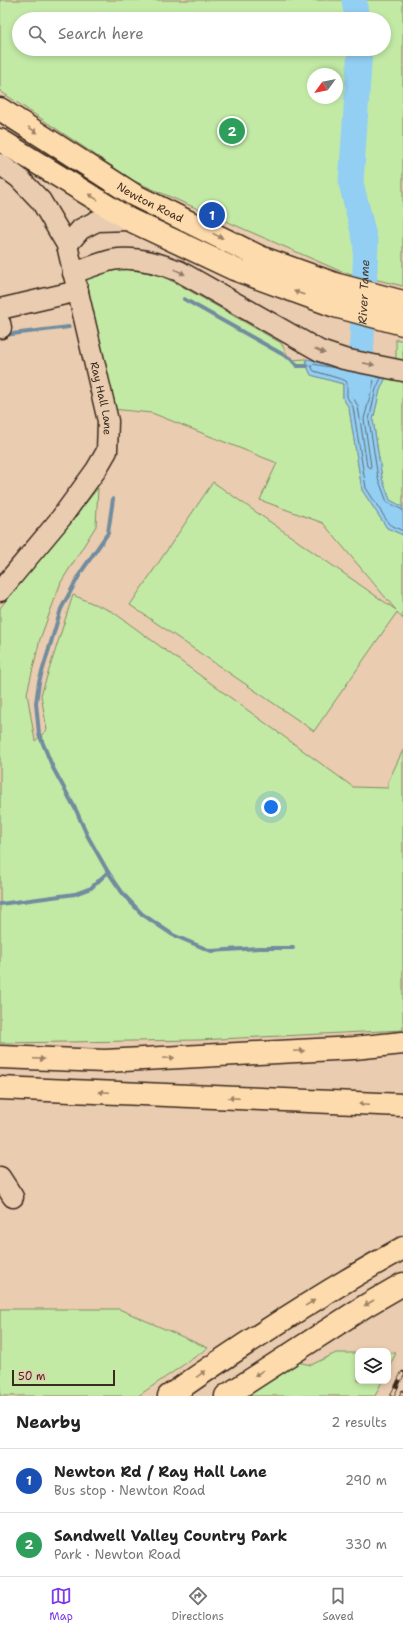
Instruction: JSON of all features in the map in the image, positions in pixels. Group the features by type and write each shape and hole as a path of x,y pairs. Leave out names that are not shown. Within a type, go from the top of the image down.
{"highway":[{"name":"Newton Road","path":"0,109 134,195 260,257 338,285 398,312"},
{"name":"Newton Road","path":"0,140 130,220 234,269 336,306 398,312"},
{"path":"0,1058 104,1061 354,1048 403,1043"},
{"path":"0,1088 403,1105"},
{"path":"169,1396 240,1347 284,1319 348,1279 403,1248"},
{"path":"226,1396 365,1306 403,1284"}],"street":[{"path":"0,164 19,178 41,202 67,245 81,229 97,221 130,220"},
{"path":"143,260 156,232"},
{"name":"Ray Hall Lane","path":"0,591 61,518 96,470 107,451 108,421 67,245"},
{"path":"0,320 75,282 113,260 143,260 161,264 179,271 320,351 344,359 399,370"},
{"path":"0,1177 13,1197"}],"green space":[{"path":"0,0 403,0 403,286 340,271 134,181 0,91"},
{"path":"119,268 157,274 178,284 281,343 290,360 306,359 311,375 343,384 343,398 349,408 362,490 387,528 403,535 403,619 397,612 314,731 130,605 213,482 396,610 323,523 260,500 277,463 152,413 112,409 83,277"},
{"path":"396,339 403,341 403,362 396,360"},
{"path":"388,373 403,377 403,507 390,500 382,478 373,420 380,390"},
{"path":"98,488 96,526 61,582 40,639 27,693 35,741 47,730 41,695 73,595 113,612 353,787 388,788 388,782 403,750 403,1030 199,1040 0,1043 0,608"},
{"path":"0,1309 119,1309 208,1348 138,1396 0,1396"},
{"path":"336,1353 355,1353 355,1384 381,1384 375,1396 244,1396 297,1362 311,1365"},
{"path":"391,1353 396,1353 391,1363"}],"water":[{"path":"306,359 388,373 380,390 373,420 382,478 390,500 403,507 403,535 387,528 362,490 349,408 343,398 343,384 311,375"}],"waterway":[{"name":"River Tame","path":"354,0 356,12"},
{"name":"River Tame","path":"360,56 351,183 366,244 360,387"},
{"path":"184,299 291,359 297,366 307,366"},
{"path":"4,335 69,327"},
{"path":"0,904 75,894 91,888 108,872 87,835 76,810 53,768 39,734 36,703 39,682 61,609 81,572 108,533 113,499"},
{"path":"108,872 124,895 142,914 173,935 211,951 259,948 293,948"}],"railway":[{"path":"392,1396 403,1373"},
{"path":"401,1396 403,1392"}],"place":[{"name":"Sandwell Valley Country Park","path":"232,131"},
{"name":"Newton Rd / Ray Hall Lane","path":"212,215"}]}
